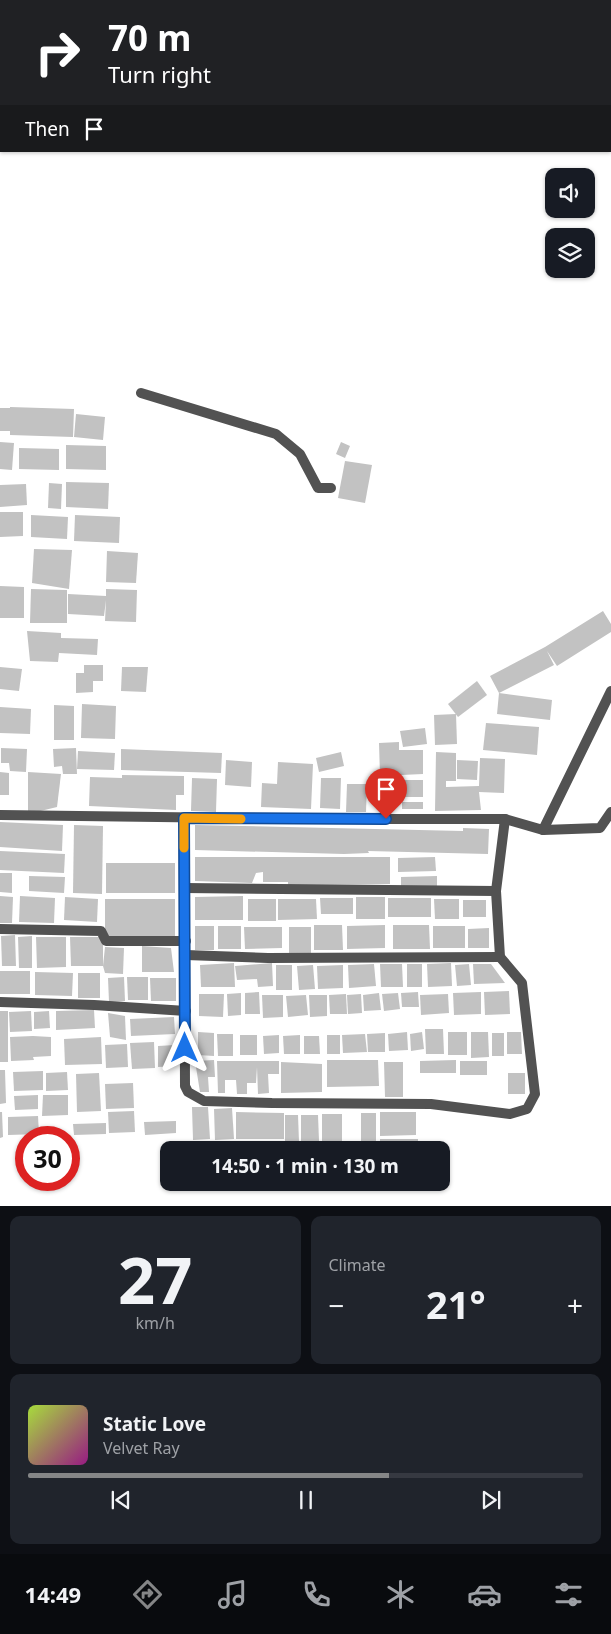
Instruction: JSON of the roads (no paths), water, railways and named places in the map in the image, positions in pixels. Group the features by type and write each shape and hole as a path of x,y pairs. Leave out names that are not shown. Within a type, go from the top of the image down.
{"street":[{"path":"141,393 276,434 300,454 318,488 331,488"},
{"path":"543,830 611,691"},
{"path":"0,815 184,818 505,819 543,830 600,828 611,812"},
{"path":"184,818 186,941 185,1086 188,1092 204,1101 431,1104 510,1114 527,1109 535,1094 522,984 500,957 496,891 505,819"},
{"path":"184,888 496,891"},
{"path":"0,929 101,931 106,941 186,941"},
{"path":"186,955 277,958 500,957"},
{"path":"0,1002 186,1011"}]}
